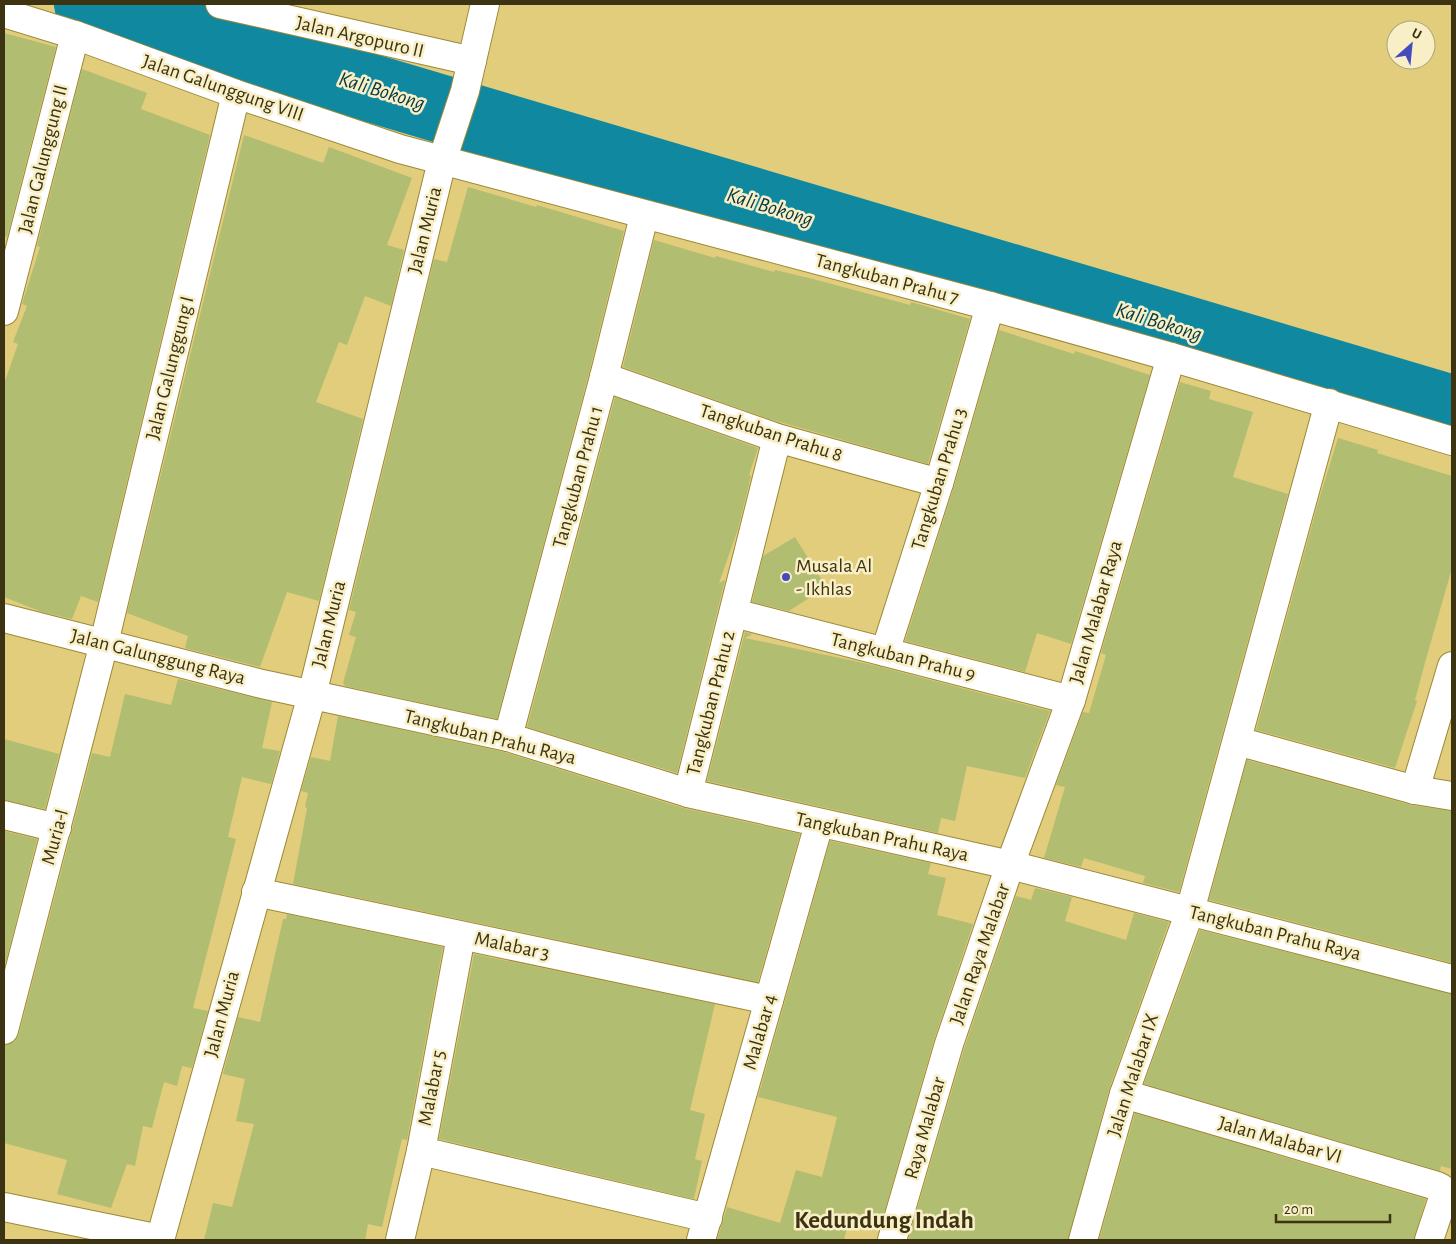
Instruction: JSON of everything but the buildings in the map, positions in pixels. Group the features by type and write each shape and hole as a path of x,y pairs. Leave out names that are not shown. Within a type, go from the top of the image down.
{"street":[{"name":"Jalan Muria","path":"160,1240 312,694 446,148 465,91 485,4"},
{"name":"Jalan Argopuro II","path":"231,5 472,61"},
{"name":"Jalan Galunggung VIII","path":"4,14 75,35 236,94 400,149 446,148"},
{"name":"Jalan Galunggung II","path":"4,311 75,35"},
{"name":"Jalan Galunggung I","path":"104,643 236,94"},
{"name":"Tangkuban Prahu 7","path":"446,148 644,216 990,306 1170,356 1452,441"},
{"name":"Tangkuban Prahu 1","path":"508,737 604,377 644,216"},
{"name":"Tangkuban Prahu 3","path":"885,652 939,483 990,306"},
{"name":"Jalan Malabar Raya","path":"1010,865 1071,700 1170,356"},
{"name":"Tangkuban Prahu 8","path":"604,377 777,438 939,483"},
{"name":"Jalan Malabar IX","path":"1083,1240 1124,1094 1190,911 1329,403"},
{"name":"Tangkuban Prahu 2","path":"688,794 777,438"},
{"name":"Tangkuban Prahu 9","path":"734,613 1071,700"},
{"name":"Jalan Galunggung Raya","path":"4,618 262,684 312,694"},
{"name":"Muria-I","path":"4,1030 104,643"},
{"path":"1415,790 1452,666"},
{"name":"Tangkuban Prahu Raya","path":"312,694 508,737 688,794 1010,865 1452,979"},
{"path":"1237,741 1415,790 1452,796"},
{"path":"4,815 57,828"},
{"name":"Malabar 4","path":"705,1229 819,824"},
{"name":"Jalan Raya Malabar","path":"949,1044 1010,865"},
{"name":"Malabar 3","path":"256,892 769,1000"},
{"name":"Malabar 5","path":"400,1240 421,1151 461,936"},
{"name":"Raya Malabar","path":"892,1240 949,1044"},
{"name":"Jalan Malabar VI","path":"1124,1094 1437,1186 1441,1188 1443,1198 1429,1240"},
{"path":"421,1151 705,1229"},
{"path":"4,1207 160,1240"}],"waterway":[{"name":"Kali Bokong","path":"88,4 1452,409"}],"place":[{"name":"Musala Al - Ikhlas","path":"786,577"}],"district":[{"name":"Kedundung Indah","path":"884,1220"}]}
